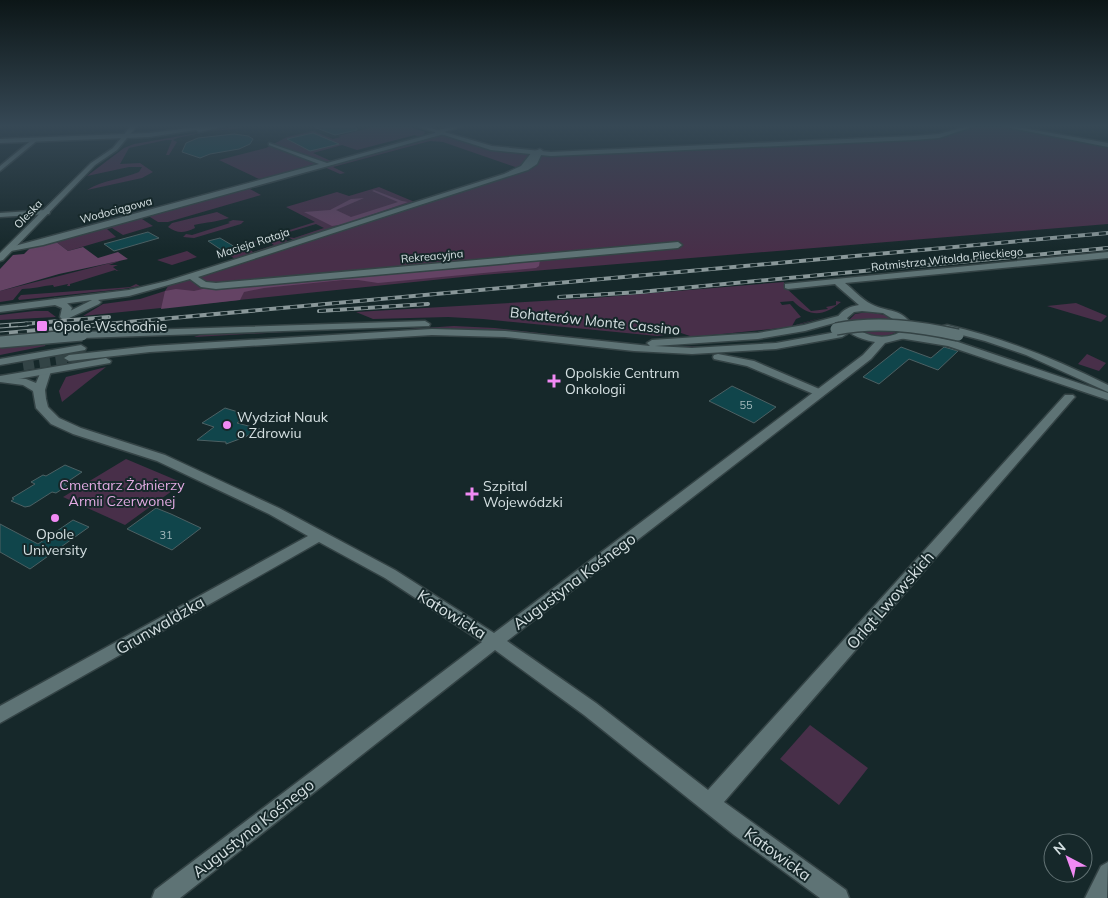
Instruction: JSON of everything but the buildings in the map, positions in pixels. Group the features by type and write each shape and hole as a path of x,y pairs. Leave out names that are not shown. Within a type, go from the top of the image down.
{"street":[{"name":"Oleska","path":"0,258 88,169"},
{"name":"Wodociągowa","path":"11,248 40,243 313,169"},
{"name":"Macieja Rataja","path":"0,309 122,294 150,288 522,169"},
{"path":"0,214 46,212"},
{"name":"Rekreacyjna","path":"192,276 204,285 216,286 678,245"},
{"name":"Rotmistrza Witolda Pileckiego","path":"788,286 1108,255"},
{"path":"854,309 854,306 835,287 836,281 846,286 858,300 870,308"},
{"path":"55,302 62,303 66,307 65,317 85,306 122,294"},
{"path":"648,343 777,333 836,321 854,309 870,308 894,314 905,321 959,330 1001,343 1041,358 1108,390"},
{"path":"842,318 848,328 866,336 882,339 903,336 951,343 1108,397"},
{"path":"903,336 908,331 905,321"},
{"path":"0,342 82,335 398,325"},
{"path":"0,362 93,346 342,331 398,325"},
{"name":"Bohaterów Monte Cassino","path":"398,325 485,325 648,343 703,345 740,344 839,332 890,331 915,333 957,338 997,347 1108,390"},
{"path":"69,358 178,347 448,332"},
{"path":"0,379 157,354 364,341 448,332"},
{"name":"Bohaterów Monte Cassino","path":"448,332 505,334 670,350 749,349 789,344 839,332"},
{"path":"0,379 26,382 39,390 60,335 72,342 93,346"},
{"path":"866,336 868,346 867,357"},
{"name":"Bohaterów Monte Cassino","path":"957,338 1108,397"},
{"name":"Augustyna Kośnego","path":"163,898 867,357 874,351 882,339"},
{"path":"670,350 745,361 820,393"},
{"path":"0,370 23,365"},
{"name":"Katowicka","path":"39,390 42,408 55,421 161,458 274,511 390,574 495,641 590,709 736,824 838,898"},
{"name":"Orląt Lwowskich","path":"710,803 1069,397"},
{"name":"Grunwaldzka","path":"0,715 320,535"},
{"path":"1096,898 1108,873"}],"green space":[{"path":"96,169 120,169 87,176"},
{"path":"141,169 149,169 153,172 142,178 87,190 99,184 139,172"},
{"path":"238,169 299,169 259,179"},
{"path":"329,169 337,169 345,173 340,174"},
{"path":"526,169 1108,169 1108,224 482,275 83,316 103,304 140,299 165,291 170,283 333,230 329,229 293,240 288,237 294,238 324,228 316,224 245,246 253,252 274,245 271,243 283,238 289,242 235,259 223,251 315,222 286,207 337,192 349,196 379,187 417,203"},
{"path":"248,188 261,195 168,222 158,222 150,217 151,215"},
{"path":"217,212 229,218 194,225 195,228 184,232 178,232 168,227 172,223"},
{"path":"142,219 153,226 123,235 112,228 107,229 116,237 68,251 55,241"},
{"path":"233,220 244,221 241,224 194,238 183,237 186,234 192,235 230,223 228,222"},
{"path":"187,251 197,257 172,265 157,260"},
{"path":"122,260 109,265 118,265 113,267 118,271 115,270 70,284 70,286 67,286 68,284 22,289 13,300 0,302 0,291"},
{"path":"784,282 785,287 811,311 828,309 826,307 836,305 836,301 841,302 829,310 817,313 805,310 793,301 780,302 782,305 790,304 801,317 796,319 792,326 827,316 791,327 693,337 681,333 657,336 448,317 373,319 356,312 593,298"},
{"path":"136,284 140,286 19,300 18,298 21,295 130,287"},
{"path":"1076,303 1107,316 1101,322 1047,306"},
{"path":"48,311 56,317 0,320 0,315"},
{"path":"867,312 886,315 897,321 899,330 887,336 874,335 850,323 850,319 855,314"},
{"path":"454,326 495,328 646,345 709,347 771,344 710,348 665,348 494,331 409,331 409,329"},
{"path":"337,329 194,337 202,334"},
{"path":"47,341 45,346 0,355 0,346"},
{"path":"1087,354 1106,363 1099,371 1078,364"},
{"path":"106,367 62,402 59,391 66,377"},
{"name":"Cmentarz Żołnierzy Armii Czerwonej","path":"126,459 183,483 125,525 63,497"},
{"path":"810,725 868,768 839,805 780,759"}],"shaded area":[{"path":"374,190 408,202 346,224 332,226 304,212 330,210 351,199 364,198 336,210 351,217 398,202 372,191"},
{"path":"55,241 68,251 83,247 98,258 118,252 128,259 59,274 0,291 0,269 13,255 24,254 30,248"},
{"path":"540,260 539,266 536,268 378,283 343,280 264,288 244,292 240,300 161,309 165,291 176,289 194,291 216,286"}],"tunnel":[{"path":"63,325 65,317"},
{"path":"60,335 63,324"},
{"path":"23,365 69,358"}],"railway":[{"path":"95,325 1108,233"},
{"path":"559,297 640,292 1108,248"},
{"path":"319,311 428,304"},
{"path":"11,325 109,317"},
{"path":"0,326 27,324"},
{"path":"0,334 108,324"}],"place":[{"name":"Opole Wschodnie","path":"42,326"},
{"name":"Opolskie Centrum Onkologii","path":"554,381"},
{"name":"Wydział Nauk o Zdrowiu","path":"227,425"},
{"name":"Szpital Wojewódzki","path":"472,494"},
{"name":"Opole University","path":"55,518"}]}
